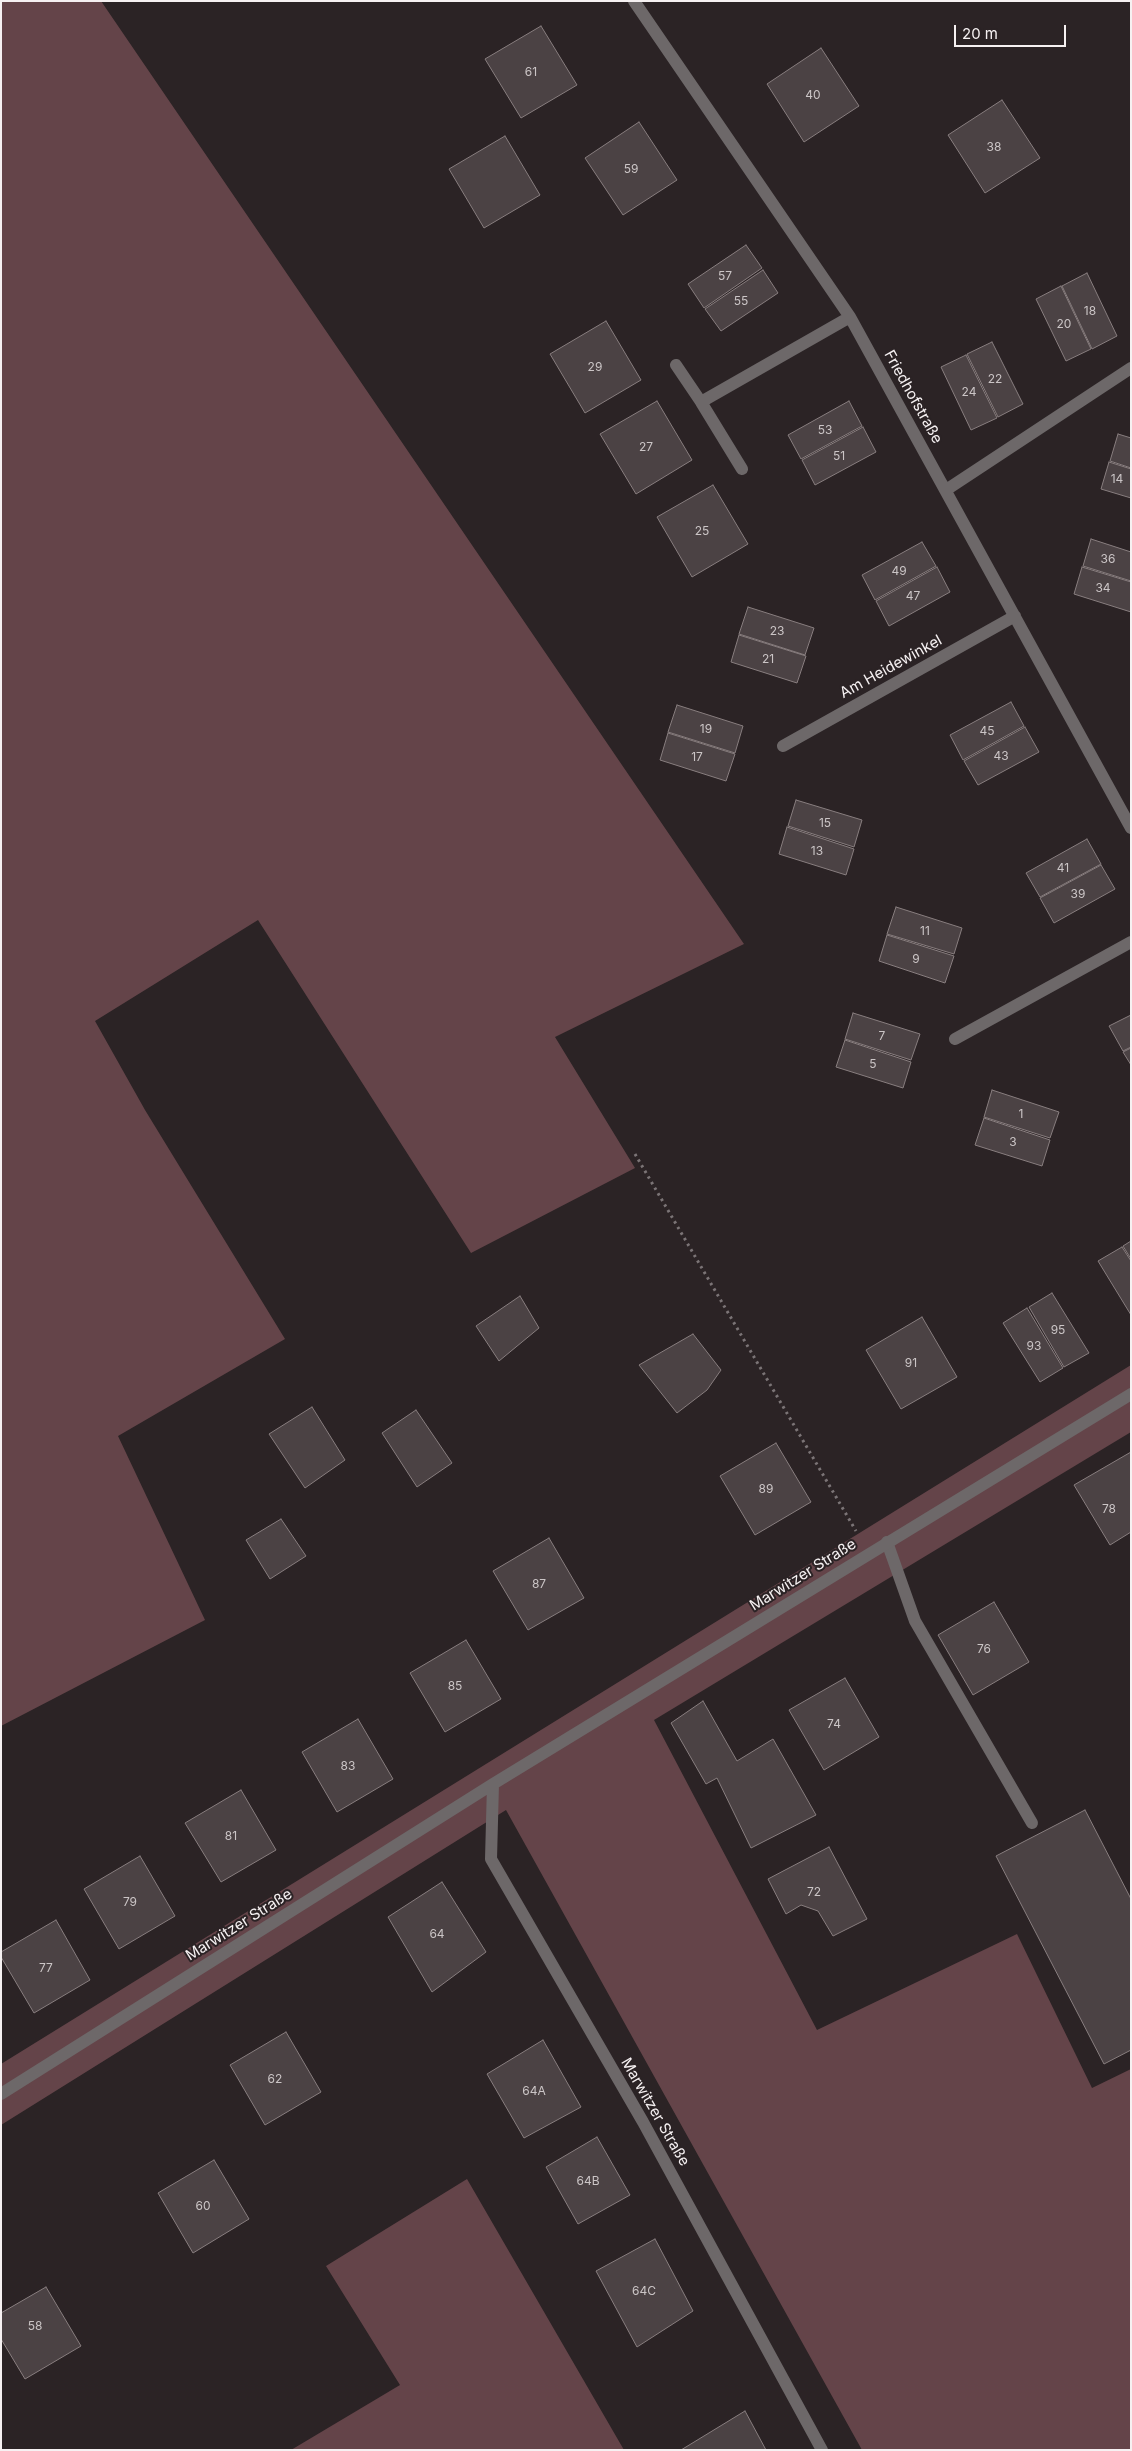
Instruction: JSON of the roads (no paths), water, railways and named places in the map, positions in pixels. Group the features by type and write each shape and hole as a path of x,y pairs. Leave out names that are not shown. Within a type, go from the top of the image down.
{"street":[{"name":"Friedhofstraße","path":"634,1 850,317 1131,828"},
{"path":"701,402 850,317"},
{"path":"676,365 742,469"},
{"path":"946,490 1131,368"},
{"name":"Am Heidewinkel","path":"783,746 1015,616"},
{"path":"955,1039 1131,942"},
{"name":"Marwitzer Straße","path":"1,2094 494,1784 886,1542 1131,1394"},
{"path":"886,1542 915,1621 1032,1823"},
{"name":"Marwitzer Straße","path":"494,1784 491,1859 643,2122 822,2450"}]}
